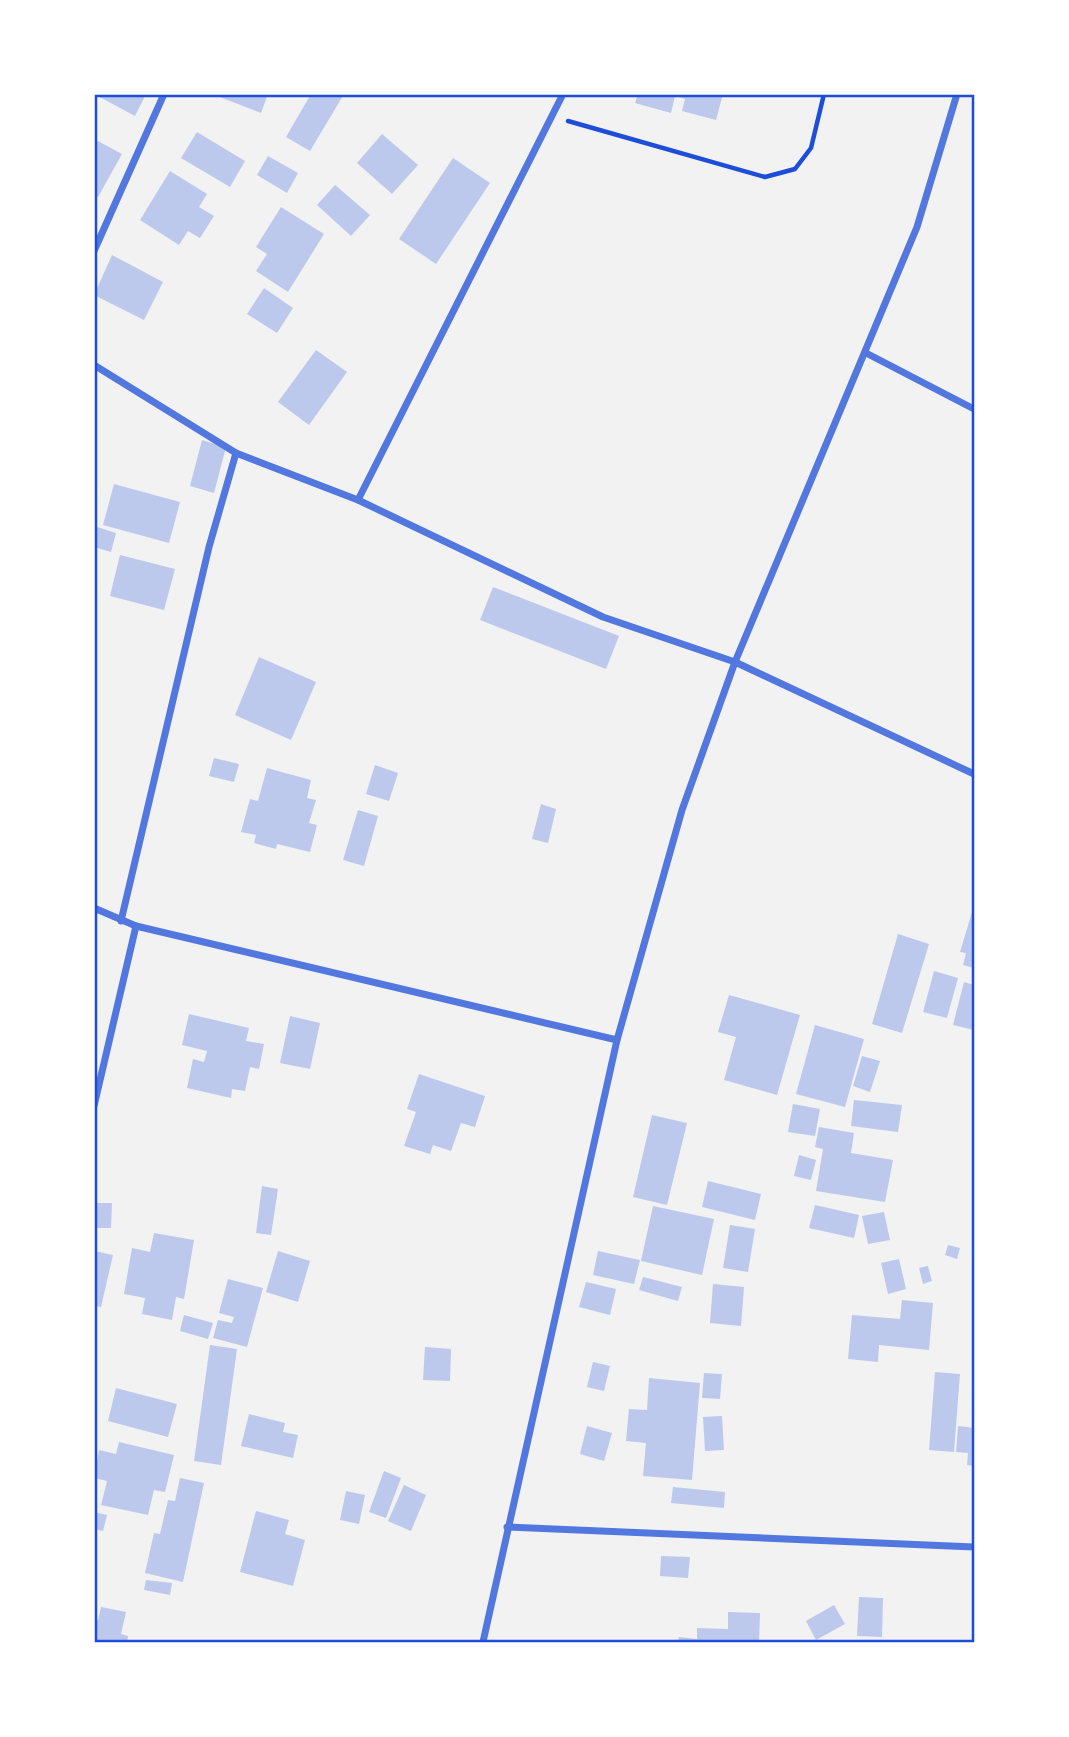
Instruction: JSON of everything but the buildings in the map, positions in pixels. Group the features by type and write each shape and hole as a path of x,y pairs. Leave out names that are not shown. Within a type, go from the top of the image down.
{"street":[{"path":"94,251 164,94"},
{"path":"358,500 563,94"},
{"path":"483,1643 617,1040 682,810 734,662 866,353 917,226 957,94"},
{"path":"866,353 975,409"},
{"path":"94,365 236,453 358,500 603,617 734,662 975,774"},
{"path":"121,921 209,547 236,453"},
{"path":"94,908 136,926 617,1040"},
{"path":"94,1107 136,926"},
{"path":"507,1527 975,1547"}],"path":[{"path":"552,117 765,177 795,169 810,148 824,94"}]}
